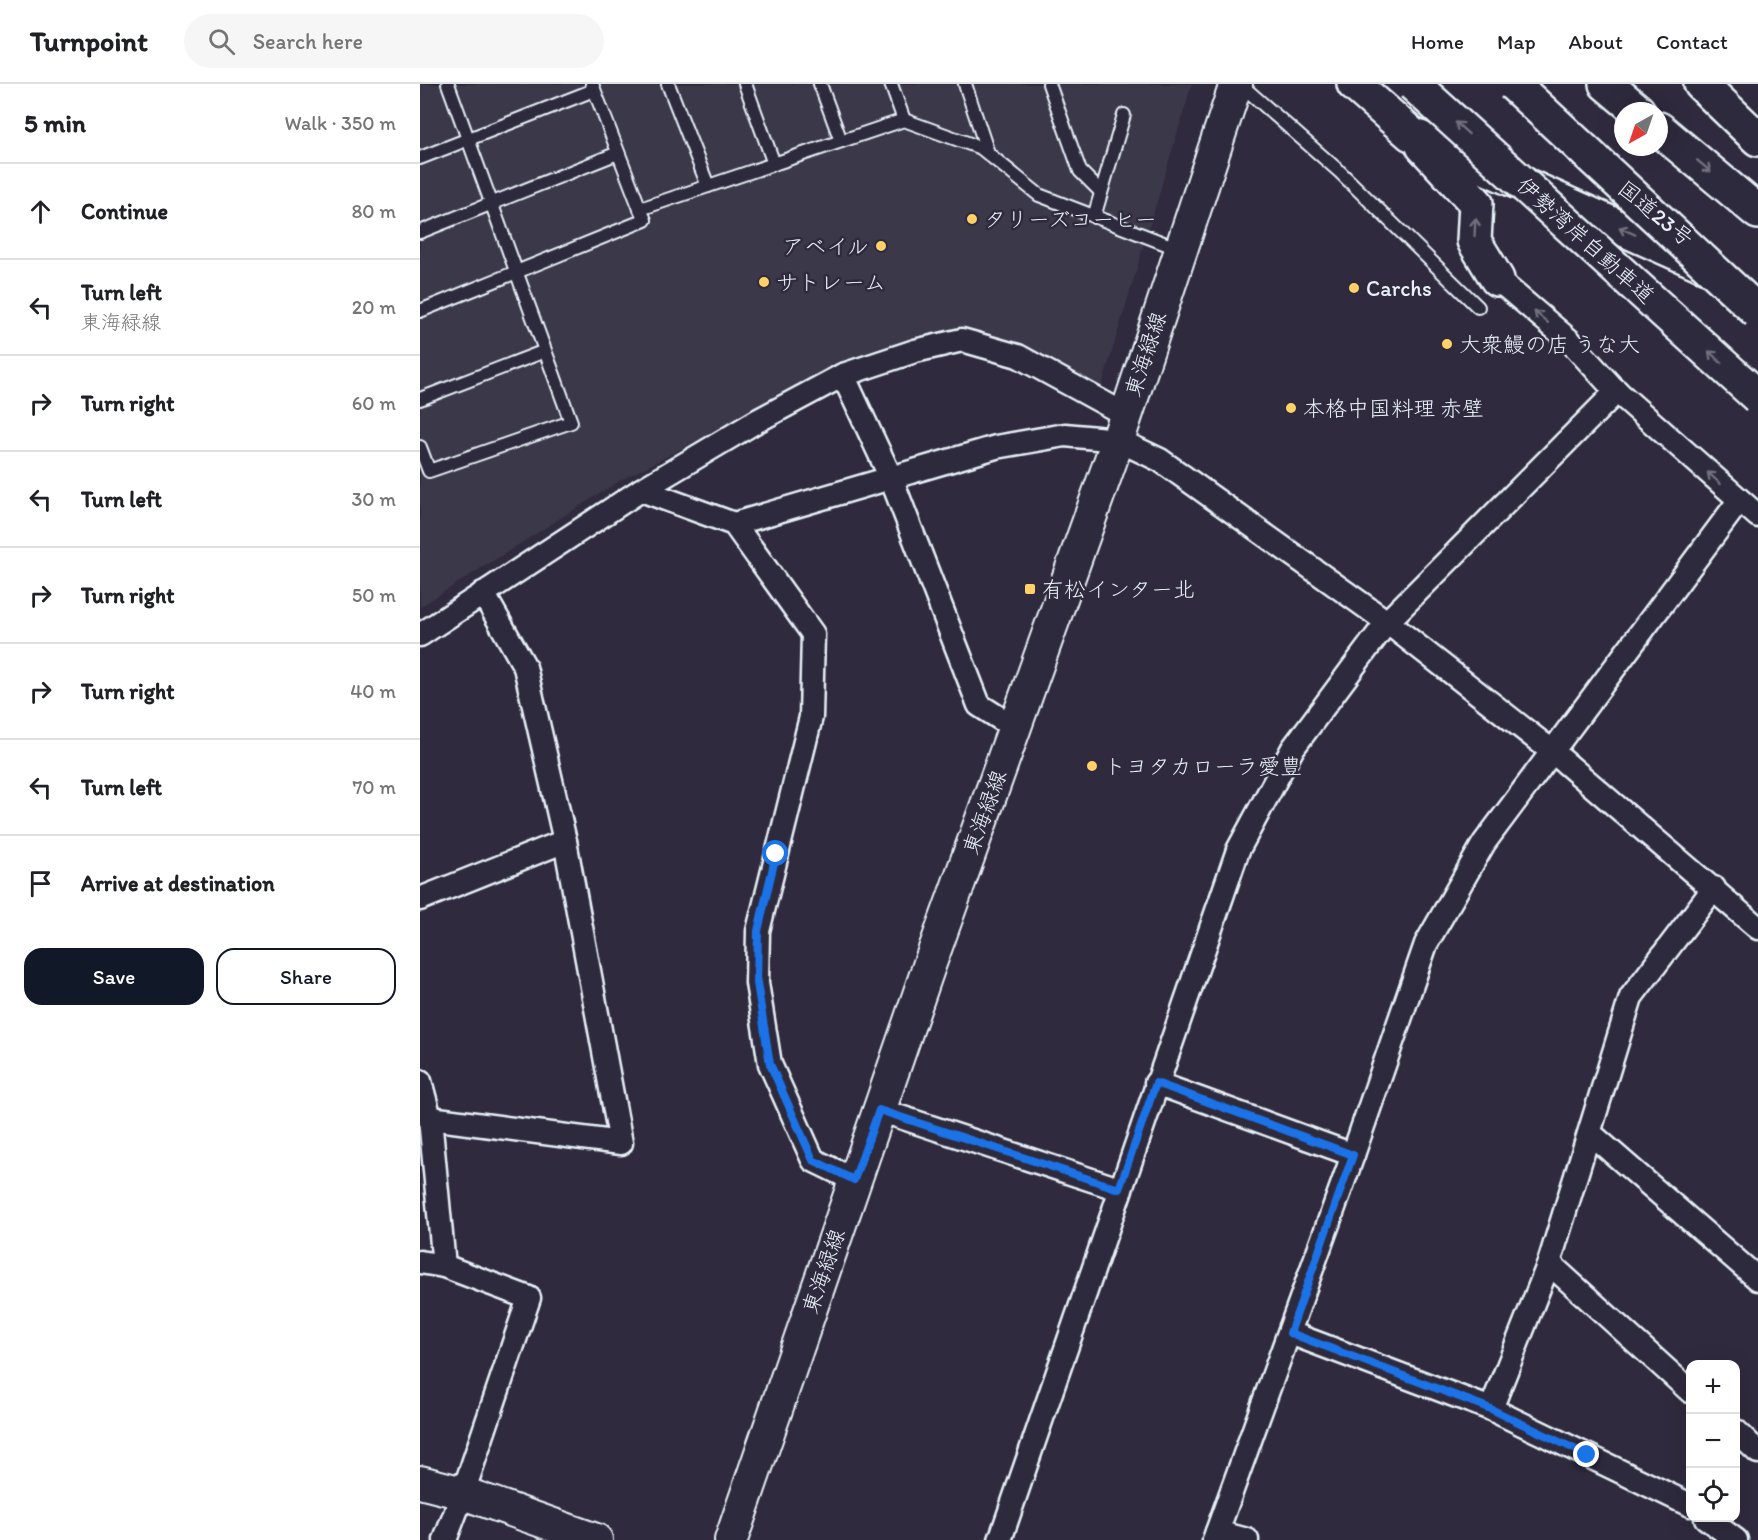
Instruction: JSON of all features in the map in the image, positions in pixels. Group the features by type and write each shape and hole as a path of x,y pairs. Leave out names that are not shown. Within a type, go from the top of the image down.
{"highway":[{"path":"1354,84 1411,134 1476,203 1474,241 1497,279"},
{"name":"伊勢湾岸自動車道","path":"1413,84 1758,398"},
{"name":"国道23号","path":"1499,84 1748,289"},
{"path":"1513,84 1758,312"},
{"path":"1606,84 1627,102"},
{"path":"1701,84 1758,139"},
{"path":"1411,134 1748,289"},
{"path":"1668,137 1758,212"}],"main road":[{"name":"東海緑線","path":"731,1540 854,1180 1122,428 1179,249 1236,84"},
{"path":"420,1482 463,1493 597,1540"}],"street":[{"path":"1497,279 1570,341 1617,391 1758,516"},
{"path":"420,635 641,490 757,421 843,375 915,351 962,340 1018,356 1122,428 1160,460 1387,622 1553,752 1758,928"},
{"path":"843,375 891,478 979,705 1015,728"},
{"path":"1000,1540 1119,1189 1238,850 1293,748 1387,622 1617,391"},
{"path":"734,524 996,447 1122,428"},
{"path":"641,490 734,524 813,634 811,717 758,931 757,983 770,1064 813,1160 854,1180"},
{"path":"1248,1540 1216,1536 1290,1333 1426,944 1484,843 1739,501"},
{"path":"430,1118 621,1143 565,841 525,667 483,593"},
{"path":"420,899 565,841"},
{"path":"1491,1409 1549,1263 1630,997 1714,888"},
{"path":"420,1081 430,1118 444,1266"},
{"path":"1156,1083 1353,1155"},
{"path":"879,1110 1119,1189"},
{"path":"1590,1133 1758,1279"},
{"path":"420,1262 444,1266 529,1298 445,1540"},
{"path":"1549,1263 1686,1387"},
{"path":"1290,1333 1491,1409 1686,1503"},
{"path":"1740,1435 1758,1452"},
{"path":"1711,1522 1736,1540"}],"lane":[{"path":"420,447 429,471 571,422 448,84"},
{"path":"668,84 708,186"},
{"path":"744,84 774,164"},
{"path":"820,84 840,141"},
{"path":"891,84 904,120"},
{"path":"965,84 988,153"},
{"path":"1049,84 1080,171 1101,192"},
{"path":"1240,84 1340,172 1478,307"},
{"path":"420,158 593,87 645,220 517,274 420,311"},
{"path":"1094,217 1124,115"},
{"path":"640,209 904,120 988,153 1039,195 1179,249"},
{"path":"420,232 618,153"},
{"path":"420,399 545,351"}],"shaded area":[{"path":"420,84 1192,84 1100,392 932,341 861,366 724,427 621,480 420,607"}],"place":[{"name":"タリーズコーヒー","path":"972,219"},
{"name":"アベイル","path":"881,246"},
{"name":"サトレーム","path":"764,282"},
{"name":"Carchs","path":"1354,288"},
{"name":"大衆鰻の店 うな大","path":"1447,344"},
{"name":"本格中国料理 赤壁","path":"1291,408"},
{"name":"有松インター北","path":"1030,589"},
{"name":"トヨタカローラ愛豊","path":"1092,766"}],"route":[{"path":"776,854 758,931 757,983 770,1064 813,1160 854,1180 879,1110 1119,1189 1156,1083 1353,1155 1290,1333 1491,1409 1587,1455"}]}
